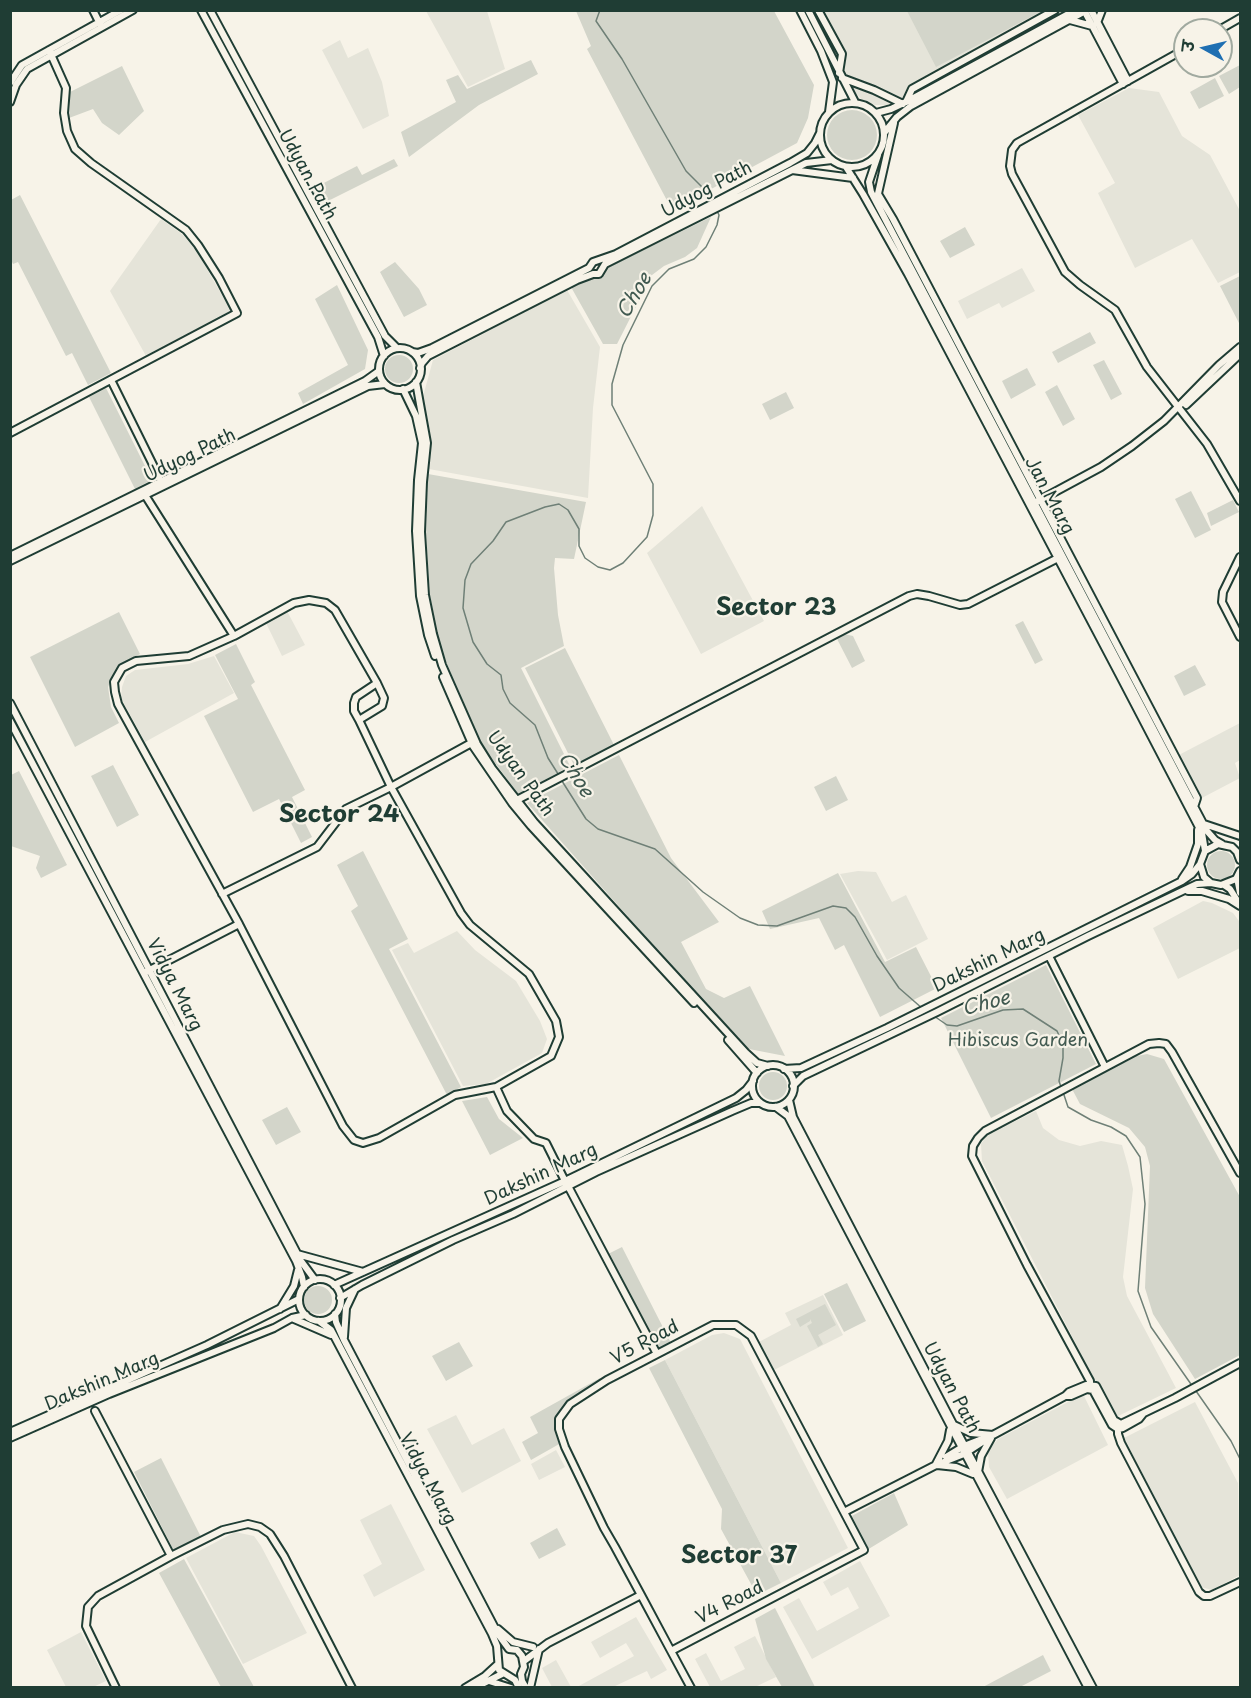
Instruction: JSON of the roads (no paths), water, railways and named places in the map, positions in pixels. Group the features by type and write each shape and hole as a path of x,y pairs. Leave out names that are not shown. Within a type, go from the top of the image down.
{"main road":[{"path":"93,10 101,25"},
{"path":"101,25 121,10"},
{"path":"10,83 22,65 133,10"},
{"name":"Udyan Path","path":"201,10 378,337 384,356"},
{"name":"Udyan Path","path":"210,10 386,336 397,348"},
{"path":"800,10 821,51 833,82 829,112"},
{"path":"808,10 855,102"},
{"path":"819,10 842,54 840,75"},
{"path":"904,103 912,89 1055,10"},
{"path":"876,113 904,103 1076,10"},
{"path":"1095,24 1102,10"},
{"path":"884,133 911,106 1087,11 1126,82"},
{"path":"1069,20 1095,24"},
{"path":"10,102 16,85 27,69 50,53"},
{"path":"10,433 237,313 219,278 198,244 186,230 91,163 75,149 67,131 64,113 66,88 50,53"},
{"path":"1173,56 1017,143 1012,150 1010,166 1012,174 1065,272 1115,310 1147,367 1207,444 1240,501"},
{"path":"840,75 904,103"},
{"path":"855,102 866,105 876,113 883,124 885,138 878,155 863,166 846,166 832,160 822,146 820,133 823,121 829,112 841,104 855,102"},
{"path":"877,198 895,120"},
{"name":"Udyog Path","path":"603,269 605,264 790,164 807,153 820,133"},
{"name":"Jan Marg","path":"878,155 869,182 871,192 877,198 1201,825 1222,844"},
{"name":"Udyog Path","path":"725,200 806,163 832,160"},
{"name":"Jan Marg","path":"846,166 1035,502"},
{"path":"792,170 853,178"},
{"name":"Udyog Path","path":"598,261 705,211"},
{"path":"384,356 379,365 379,371 385,384 393,389 403,389 416,382 422,363 428,356 577,280 591,271 593,262 598,261 602,264 603,269 599,274 591,271 432,348 418,353 397,348 384,356"},
{"path":"1180,407 1219,365 1240,347"},
{"path":"412,352 420,368"},
{"path":"1194,807 1197,798 1035,502 1101,467 1132,446 1240,354"},
{"name":"Udyog Path","path":"10,556 365,381 379,371"},
{"path":"111,380 161,481"},
{"name":"Udyan Path","path":"416,382 416,394 427,443 421,532 425,596 442,665 474,742"},
{"name":"Udyog Path","path":"10,561 368,386 385,384"},
{"name":"Udyan Path","path":"403,389 416,416 422,443 416,531 420,596 428,635 453,704 474,742 539,835 757,1073"},
{"path":"145,495 234,636"},
{"path":"514,802 909,596 917,594 960,605 968,604 1060,556"},
{"name":"Jan Marg","path":"1060,556 1194,807 1201,825 1205,851"},
{"path":"1240,557 1223,592 1222,602 1240,637"},
{"path":"359,720 382,706 384,699 377,683 335,610 326,603 309,600 294,603 234,636 189,656 136,661 122,668 114,682 118,704 239,924 337,1115 354,1140 363,1143 378,1138 454,1095 496,1087 551,1056 559,1037 556,1021 529,974 470,925 461,913 392,787 354,711 356,697 377,683"},
{"name":"Vidya Marg","path":"10,703 298,1268 304,1287"},
{"name":"Vidya Marg","path":"10,721 297,1254 315,1280"},
{"path":"222,894 317,847 345,809 392,787 474,742"},
{"name":"Udyan Path","path":"514,802 743,1050 757,1063 768,1066"},
{"path":"1180,882 1190,867 1198,844 1201,825 1240,836"},
{"path":"1240,847 1222,844 1212,846 1205,851 1200,864 1204,878 1211,883 1224,885 1230,889 1240,905"},
{"path":"1232,847 1240,860"},
{"name":"Dakshin Marg","path":"784,1069 801,1068 932,1006 1180,882 1192,874 1200,864"},
{"path":"1240,871 1237,878 1240,893"},
{"path":"1224,885 1237,878"},
{"name":"Dakshin Marg","path":"793,1086 803,1076 1197,884 1211,883"},
{"path":"1184,891 1202,891 1229,898 1240,905"},
{"path":"146,971 239,924"},
{"path":"1049,956 1105,1067"},
{"path":"1091,1387 972,1156 973,1146 978,1138 985,1131 1149,1044 1166,1044 1240,1173"},
{"path":"768,1066 784,1069 792,1079 793,1086 789,1100 776,1107 760,1103 753,1094 753,1081 757,1073 768,1066"},
{"name":"Dakshin Marg","path":"340,1298 736,1098 753,1081"},
{"path":"496,1087 507,1111 534,1139 546,1143 657,1354"},
{"name":"Udyan Path","path":"789,1100 793,1117 951,1426"},
{"name":"Dakshin Marg","path":"334,1285 732,1112 751,1104 760,1103"},
{"name":"Udyan Path","path":"776,1107 788,1116 1088,1688"},
{"path":"297,1254 364,1272"},
{"path":"279,1310 294,1286 298,1268"},
{"path":"315,1280 325,1280 334,1285 340,1298 339,1308 335,1314 319,1321 306,1316 299,1299 304,1287 315,1280"},
{"path":"344,1340 345,1315 355,1289"},
{"name":"Dakshin Marg","path":"10,1432 207,1345 299,1299"},
{"name":"Vidya Marg","path":"335,1314 344,1340 493,1624 509,1649"},
{"name":"Dakshin Marg","path":"10,1438 109,1394 274,1328 292,1318 306,1316"},
{"path":"292,1318 334,1337"},
{"name":"Vidya Marg","path":"319,1321 331,1330 492,1634 497,1646 497,1665"},
{"name":"V5 Road","path":"671,1651 604,1528 565,1448 559,1429 559,1419 570,1404 607,1380 713,1325 736,1325 751,1336 844,1512"},
{"path":"1117,1426 1123,1428 1139,1419 1143,1414 1240,1363"},
{"path":"844,1512 1065,1396 1091,1387 1098,1389 1117,1426 1126,1453 1199,1592 1204,1596 1210,1596 1240,1582"},
{"path":"95,1412 171,1556"},
{"path":"936,1465 948,1441 951,1426 971,1433 993,1435"},
{"path":"936,1465 976,1473 981,1456 993,1435"},
{"name":"Udyan Path","path":"976,1473 1093,1688"},
{"name":"V4 Road","path":"671,1651 864,1550 844,1512"},
{"path":"116,1688 86,1626 88,1607 98,1596 171,1556 223,1530 248,1524 260,1527 270,1534 284,1556 352,1688"},
{"path":"498,1657 509,1649 519,1652 548,1643 640,1595"},
{"path":"493,1624 513,1642 536,1648"},
{"path":"528,1688 522,1680 521,1672 524,1661 536,1648"},
{"path":"528,1688 536,1648"},
{"path":"671,1651 691,1688"},
{"path":"519,1652 524,1661"},
{"path":"465,1688 485,1676 497,1665 502,1674 510,1677 519,1688"},
{"path":"510,1677 521,1672"},
{"path":"474,1688 502,1674"},
{"path":"488,1681 511,1688"}],"waterway":[{"name":"Choe","path":"600,10 596,21 622,59 686,171 710,195 713,202"},
{"name":"Choe","path":"560,777 548,758 535,725 510,703 503,689 501,675 487,664 473,642 463,608 465,580 471,564 493,541 506,522 545,507 559,504 568,510 579,529 579,546 585,558 598,567 610,570 623,563 647,537 653,515 653,484 612,405 612,384 623,345 652,286 669,269 694,259 706,247 717,225 719,215 717,211"},
{"name":"Choe","path":"562,781 586,819 598,829 655,849 703,892 740,918 758,925 777,926 833,906 846,908 855,917 877,956 899,988 923,1009"},
{"name":"Choe","path":"934,1016 947,1025 957,1026 1003,1010 1023,1009 1057,1031 1063,1044 1059,1081 1061,1087"},
{"name":"Choe","path":"1063,1092 1068,1107 1126,1136 1140,1157 1145,1204 1138,1291 1151,1327 1193,1387"},
{"name":"Choe","path":"1196,1391 1231,1441 1240,1459"}],"district":[{"name":"Sector 23","path":"776,608"},
{"name":"Sector 24","path":"339,815"},
{"name":"Sector 37","path":"739,1556"}],"park label":[{"name":"Hibiscus Garden","path":"1018,1041"}]}
